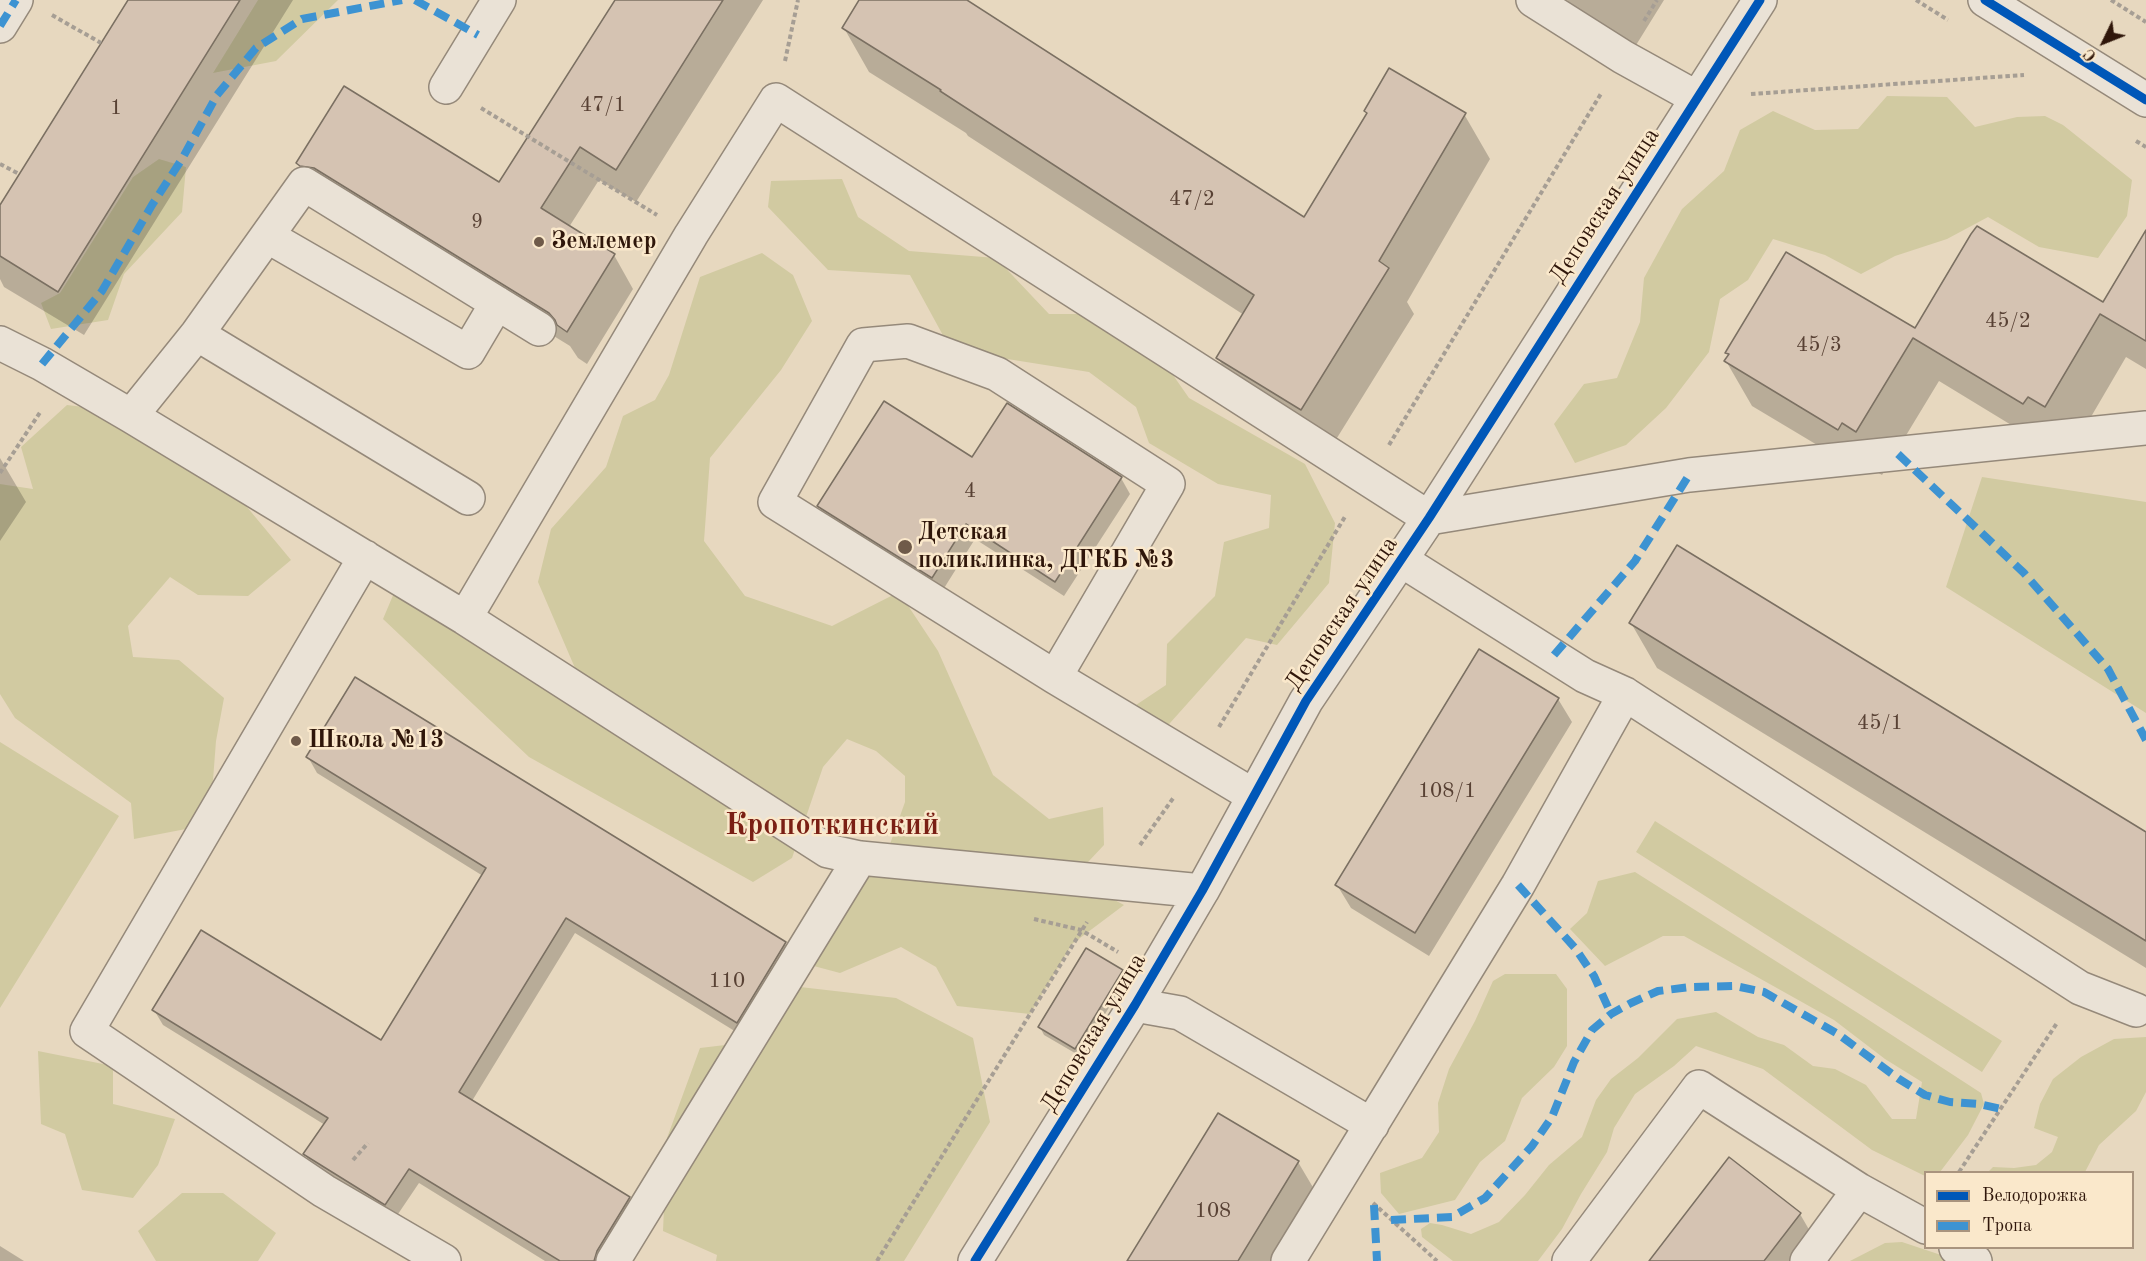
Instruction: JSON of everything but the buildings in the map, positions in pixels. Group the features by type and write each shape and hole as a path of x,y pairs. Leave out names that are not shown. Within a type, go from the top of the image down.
{"street":[{"path":"446,87 499,0"},
{"path":"1533,0 1623,57 1697,98"},
{"name":"Деповская улица","path":"975,1261 1135,1005 1202,891 1306,701 1429,518 1760,0"},
{"path":"1985,0 2146,100"},
{"path":"0,26 30,5"},
{"path":"465,618 691,235 776,100 1429,518 1689,475 2146,428"},
{"path":"131,416 197,334 304,184 539,329"},
{"path":"267,236 468,352 497,303"},
{"path":"197,334 468,498"},
{"path":"1055,676 1168,484 997,374 908,341 863,345 775,501 1055,676 1254,796"},
{"path":"0,343 42,364 131,416 465,618 828,851 860,858 1202,891"},
{"path":"365,557 87,1031 324,1191 444,1261"},
{"path":"1401,560 1586,676 1624,694 2080,988 2136,1010"},
{"path":"1288,1261 1518,885 1624,694"},
{"path":"613,1261 860,858"},
{"path":"1135,1005 1180,1013 1372,1125"},
{"path":"1569,1261 1700,1086 1858,1190 1924,1226"},
{"path":"1807,1261 1858,1190"},
{"path":"1957,1249 1975,1261"}],"path":[{"path":"776,100 798,0"},
{"path":"1114,882 1198,762 1657,0"},
{"path":"2110,0 2146,22"},
{"path":"30,5 101,43"},
{"path":"1697,98 2034,74"},
{"path":"446,87 691,235"},
{"path":"0,164 19,174"},
{"path":"0,473 63,377"},
{"path":"877,1261 1081,930"},
{"path":"1960,1171 2080,988"},
{"path":"1349,1162 1374,1205 1437,1261"}],"shaded area":[{"path":"258,0 338,0 276,61 213,73"},
{"path":"1887,96 1947,97 1975,127 2017,117 2045,116 2063,125 2132,180 2127,216 2098,258 2039,247 1988,217 1947,239 1895,256 1861,274 1825,255 1773,239 1748,280 1720,299 1709,352 1666,408 1626,445 1575,463 1554,424 1584,384 1617,378 1640,322 1644,278 1682,209 1724,171 1740,130 1773,111 1815,130 1858,129"},
{"path":"159,159 186,167 182,212 124,274 108,320 51,329 41,303 60,293 133,177"},
{"path":"842,179 858,217 909,251 996,258 1049,314 1079,314 1166,365 1189,398 1305,464 1335,523 1329,583 1277,645 1246,638 1162,732 1140,724 1136,705 1166,685 1167,644 1215,596 1224,542 1269,528 1271,495 1218,484 1149,443 1136,407 1089,372 951,350 910,275 828,270 768,207 771,181"},
{"path":"762,253 793,275 812,321 781,370 710,458 704,541 745,596 832,626 899,592 938,651 993,775 1049,819 1103,807 1104,845 1073,878 1124,905 1072,944 1030,1014 957,1006 936,967 901,947 840,973 810,965 808,935 830,874 879,875 905,802 905,776 876,751 847,739 823,767 792,858 753,882 529,757 383,619 394,593 578,675 538,582 551,529 606,467 623,416 655,400 669,375 700,277"},
{"path":"67,405 100,409 237,495 291,560 248,596 198,595 170,577 128,626 133,657 179,660 224,698 216,741 212,793 191,828 134,839 131,803 15,718 0,694 0,484 33,489 21,447"},
{"path":"1982,477 2146,502 2146,713 1946,587"},
{"path":"0,742 119,816 0,1008"},
{"path":"1655,821 2002,1041 1982,1072 1636,852"},
{"path":"1635,872 1981,1093 1984,1104 1968,1135 1941,1171 1924,1171 1924,1176 1872,1150 1763,1069 1696,1046 1674,1066 1635,1094 1614,1128 1607,1152 1562,1229 1538,1261 1453,1261 1422,1237 1421,1229 1430,1223 1471,1234 1499,1222 1549,1165 1582,1137 1596,1100 1611,1079 1638,1058 1677,1019 1716,1012 1758,1037 1784,1045 1813,1066 1835,1069 1866,1085 1892,1119 1916,1119 1922,1082 1885,1059 1834,1020 1684,936 1663,936 1605,966 1570,929 1587,913 1598,881"},
{"path":"1505,974 1556,974 1567,989 1567,1046 1554,1067 1522,1098 1505,1141 1480,1162 1455,1200 1399,1214 1381,1193 1380,1173 1422,1158 1439,1132 1438,1103 1449,1069 1493,981"},
{"path":"800,987 896,998 973,1038 990,1122 904,1261 716,1261 717,1255 663,1231 667,1138 700,1048 759,1041"},
{"path":"2146,1037 2146,1092 2136,1111 2099,1145 2086,1171 1989,1171 1993,1167 2014,1168 2036,1165 2052,1152 2058,1137 2034,1128 2040,1104 2053,1079 2081,1057 2114,1039"},
{"path":"38,1051 113,1066 113,1104 175,1119 158,1165 133,1198 82,1190 65,1134 41,1124"},
{"path":"182,1193 223,1193 276,1233 258,1261 156,1261 138,1231"},
{"path":"1902,1242 1959,1261 1850,1261 1885,1243"}],"marked path":[{"path":"0,26 16,0"},
{"path":"42,364 102,291 152,205 182,159 217,95 256,48 302,19 402,0"},
{"path":"415,0 478,35"},
{"path":"1898,454 2024,573 2108,669 2146,740"},
{"path":"1554,655 1635,561 1689,475"},
{"path":"1518,885 1575,948 1594,976 1611,1014"},
{"path":"1391,1220 1452,1217 1485,1198 1532,1146 1552,1117 1574,1062 1592,1030 1611,1014 1658,991 1691,987 1735,986 1764,992 1838,1034 1899,1079 1925,1095 1950,1102 1979,1104 2001,1109"},
{"path":"1374,1205 1377,1261"}],"cycle path":[{"path":"975,1261 1135,1005 1202,891 1306,701 1429,518 1760,0"},
{"path":"1985,0 2146,100"}],"place":[{"name":"Землемер","path":"539,242"},
{"name":"Детская поликлинка, ДГКБ №3","path":"905,547"},
{"name":"Школа №13","path":"296,741"}],"district":[{"name":"Кропоткинский","path":"832,826"}]}
